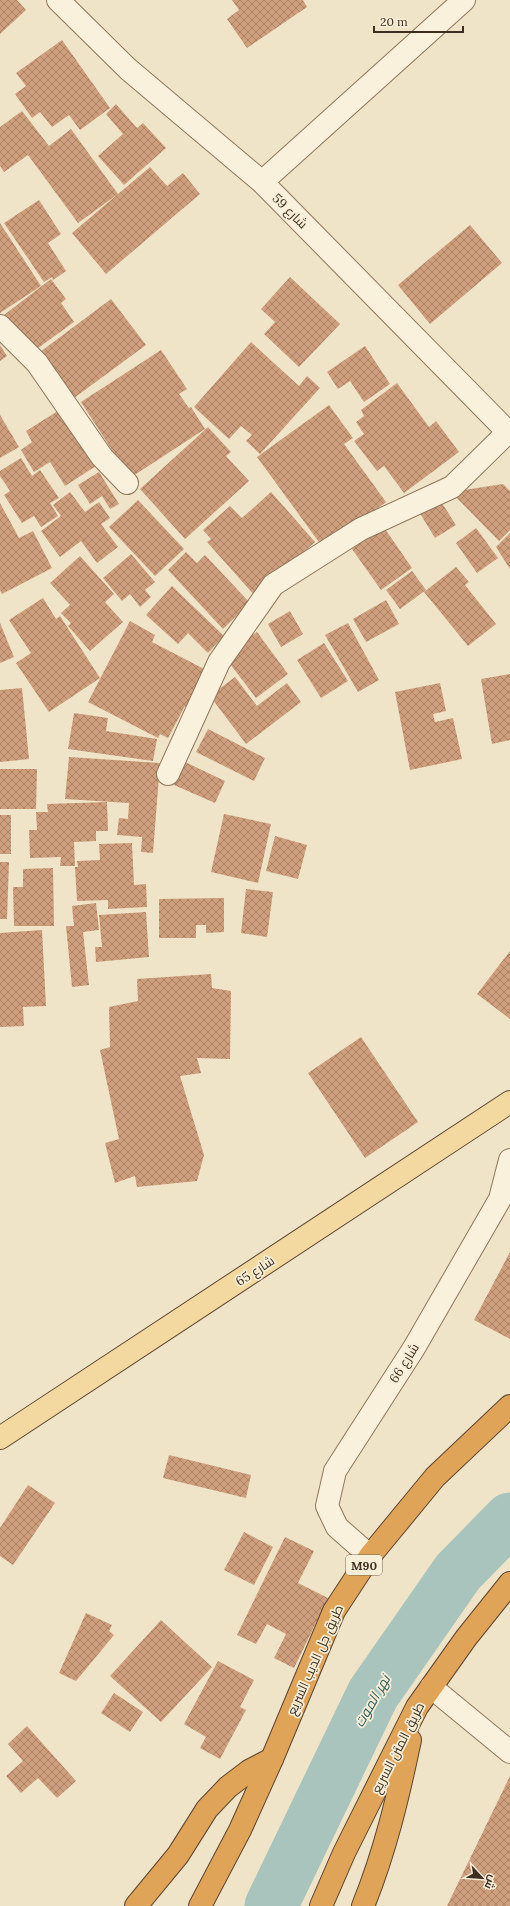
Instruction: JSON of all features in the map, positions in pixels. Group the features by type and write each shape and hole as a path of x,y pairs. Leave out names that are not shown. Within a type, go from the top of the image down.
{"highway":[{"name":"طريق جل الديب السريع","path":"272,1759 334,1611 370,1556 436,1477 510,1406"},
{"name":"طريق المتن السريع","path":"321,1906 344,1853 417,1707 510,1582"},
{"path":"363,1906 374,1878 393,1818 417,1707"},
{"path":"136,1906 178,1855 207,1809 228,1787 249,1771 272,1759"},
{"name":"M90","path":"200,1906 240,1830 272,1759"}],"main road":[{"name":"شارع 65","path":"0,1438 510,1102"}],"street":[{"name":"شارع 59","path":"58,0 128,69 262,182 509,433"},
{"path":"262,182 464,0"},
{"path":"0,326 37,363 102,457 127,483"},
{"path":"168,774 219,662 273,585 361,529 452,487 509,433"},
{"name":"شارع 66","path":"370,1556 337,1527 327,1506 336,1471 414,1348 500,1199 510,1160"},
{"path":"431,1687 510,1752"}],"building":[{"path":"0,0 17,0 26,10 0,34"},
{"path":"232,0 303,0 307,7 247,48 227,19 239,10"},
{"path":"62,40 110,108 80,130 69,115 52,127 40,112 32,118 15,94 26,86 16,73"},
{"path":"116,104 137,128 143,123 166,148 124,185 98,156 123,134 106,114"},
{"path":"22,111 49,146 71,129 118,194 78,223 28,155 4,172 0,166 0,127"},
{"path":"150,167 167,186 183,173 200,194 106,274 72,233"},
{"path":"39,200 61,234 48,243 66,271 53,280 52,277 44,282 4,223"},
{"path":"0,223 41,286 0,313"},
{"path":"470,225 502,263 430,324 398,285"},
{"path":"290,277 340,324 299,367 264,334 275,322 261,309"},
{"path":"51,279 66,299 61,303 74,322 34,351 0,318"},
{"path":"111,299 146,345 74,398 40,352"},
{"path":"251,342 299,386 307,376 320,388 260,454 246,441 252,435 241,426 229,439 194,407"},
{"path":"0,345 7,356 0,361"},
{"path":"365,346 390,384 364,402 350,381 338,389 327,372"},
{"path":"161,350 187,389 179,394 189,408 191,407 205,429 130,478 81,402"},
{"path":"397,383 429,427 436,421 459,452 404,493 384,466 377,471 354,441 364,434 356,422 364,416 361,410"},
{"path":"329,405 353,438 344,444 386,502 324,549 257,457"},
{"path":"61,409 96,466 65,486 50,462 34,472 21,450 32,442 26,431"},
{"path":"0,415 19,447 0,458"},
{"path":"208,427 231,452 226,456 249,481 185,539 140,489"},
{"path":"21,458 32,476 40,470 59,498 50,503 58,516 41,527 34,516 22,523 4,495 10,491 0,476 0,471"},
{"path":"99,472 119,504 110,509 102,496 90,504 78,485"},
{"path":"503,484 510,491 510,530 499,541 451,492"},
{"path":"70,492 85,512 99,502 110,518 101,524 118,547 97,563 81,541 60,557 41,531 61,516 53,505"},
{"path":"271,492 315,542 255,596 207,542 211,539 203,530 230,506 242,518"},
{"path":"438,497 456,525 435,538 418,510"},
{"path":"138,500 184,549 155,576 109,527"},
{"path":"0,503 19,538 33,531 52,568 2,594 0,590"},
{"path":"383,526 412,568 381,590 352,549"},
{"path":"476,528 498,558 477,573 456,543"},
{"path":"510,533 510,569 496,547"},
{"path":"186,552 197,563 205,555 250,603 223,629 168,570"},
{"path":"131,554 155,582 145,590 151,597 140,607 130,594 122,601 103,578"},
{"path":"80,556 114,594 105,602 123,622 90,651 68,626 71,623 61,613 70,605 50,583"},
{"path":"456,567 469,582 465,585 496,624 468,646 424,592"},
{"path":"412,571 426,590 400,609 386,590"},
{"path":"172,586 224,636 208,653 188,633 178,644 146,615"},
{"path":"43,598 56,619 60,616 100,678 49,712 16,663 31,653 9,620"},
{"path":"386,600 399,624 366,642 353,619"},
{"path":"290,611 303,634 281,647 268,624"},
{"path":"130,621 155,635 152,642 210,672 191,709 185,706 168,738 160,734 158,738 88,702"},
{"path":"0,623 14,657 0,663"},
{"path":"348,623 379,680 358,692 325,635"},
{"path":"257,632 288,674 256,698 224,656"},
{"path":"324,643 348,681 321,698 297,660"},
{"path":"510,674 510,740 492,744 481,679"},
{"path":"235,677 257,706 287,683 301,702 246,744 210,696"},
{"path":"440,683 446,711 433,714 435,722 453,718 462,759 410,770 395,692"},
{"path":"22,688 29,759 0,762 0,690"},
{"path":"74,713 108,718 106,731 157,739 153,761 68,749"},
{"path":"208,729 265,758 254,781 196,752"},
{"path":"69,757 160,763 153,853 141,852 142,837 117,835 119,818 128,819 129,803 65,799"},
{"path":"185,762 225,781 215,803 174,785"},
{"path":"0,769 37,769 36,809 0,809"},
{"path":"107,802 108,831 96,831 96,841 74,842 75,866 60,866 61,857 30,858 29,830 37,830 36,812 48,812 47,804"},
{"path":"224,814 271,824 258,883 211,872"},
{"path":"0,815 11,815 11,854 0,854"},
{"path":"275,836 307,845 298,879 266,871"},
{"path":"132,843 134,885 146,884 147,907 108,909 108,900 77,901 75,867 78,867 77,861 100,860 99,844"},
{"path":"0,862 9,862 7,919 0,919"},
{"path":"53,868 54,926 14,926 13,887 23,887 23,869"},
{"path":"246,889 273,892 267,937 241,933"},
{"path":"224,898 224,932 206,933 206,925 196,925 196,938 159,938 159,899"},
{"path":"96,903 99,930 83,932 89,985 72,987 66,926 74,926 72,906"},
{"path":"146,912 149,957 96,962 95,947 102,947 99,915"},
{"path":"42,930 46,1006 23,1007 24,1026 0,1027 0,933"},
{"path":"510,951 510,1019 477,994"},
{"path":"211,974 212,988 231,991 230,1059 197,1058 201,1073 180,1076 204,1155 197,1181 137,1187 135,1176 115,1183 105,1143 119,1139 100,1050 110,1047 109,1007 138,1001 137,979"},
{"path":"361,1037 418,1122 365,1158 308,1073"},
{"path":"510,1252 510,1339 474,1320"},
{"path":"169,1455 251,1475 246,1498 163,1478"},
{"path":"28,1485 55,1503 13,1565 0,1556 0,1528"},
{"path":"244,1532 273,1547 254,1585 224,1570"},
{"path":"285,1537 314,1551 298,1583 328,1598 294,1668 274,1658 286,1634 267,1624 256,1644 237,1635"},
{"path":"86,1613 112,1625 109,1631 114,1635 76,1681 59,1673"},
{"path":"161,1620 212,1667 161,1722 110,1676"},
{"path":"218,1661 254,1680 240,1707 246,1710 220,1759 200,1748 206,1737 184,1724"},
{"path":"114,1693 143,1712 130,1732 101,1713"},
{"path":"27,1726 76,1781 57,1798 38,1778 21,1793 6,1776 23,1761 8,1744"},
{"path":"510,1776 510,1906 447,1906"}],"waterway":[{"name":"نهر الموت","path":"271,1906 373,1694 458,1572 510,1519"}]}
